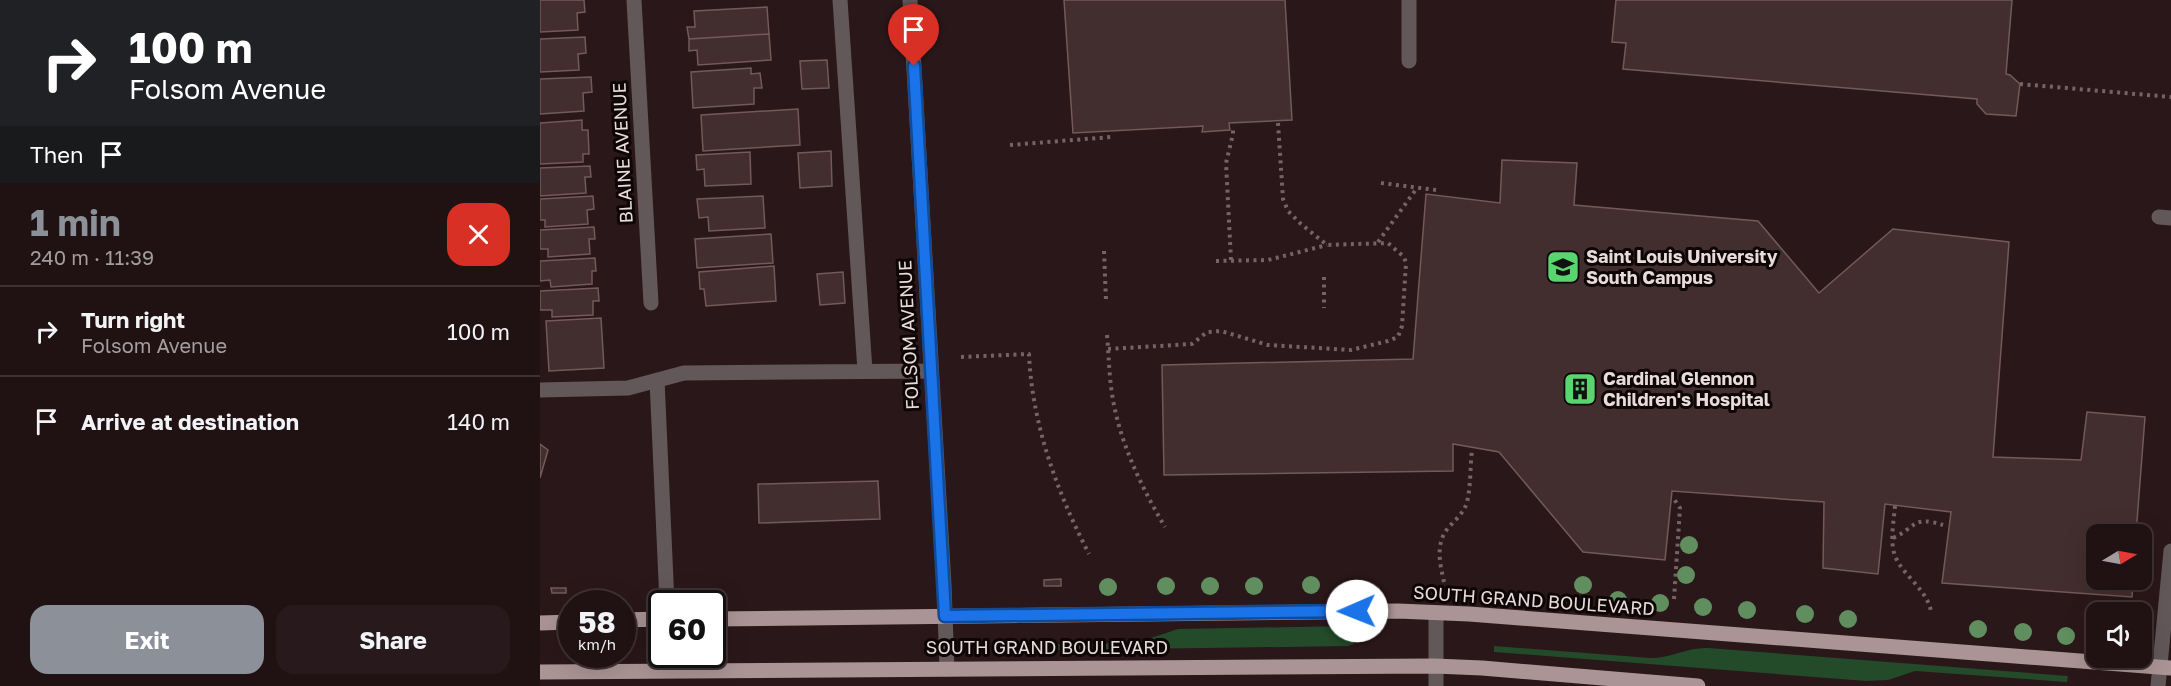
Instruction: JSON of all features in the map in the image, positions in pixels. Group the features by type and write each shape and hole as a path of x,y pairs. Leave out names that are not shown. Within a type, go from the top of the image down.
{"main road":[{"name":"SOUTH GRAND BOULEVARD","path":"726,619 1357,611 1436,613 2165,668"},
{"path":"540,622 558,622"},
{"name":"SOUTH GRAND BOULEVARD","path":"540,672 1436,666 1698,686"}],"street":[{"name":"BLAINE AVENUE","path":"634,0 651,303"},
{"path":"840,0 866,371"},
{"name":"FOLSOM AVENUE","path":"910,0 947,669"},
{"path":"1409,0 1409,61"},
{"path":"540,390 628,388 684,373 931,371"},
{"path":"657,380 666,590"},
{"path":"2158,686 2165,668 2171,551"},
{"path":"1436,613 1436,686"}],"path":[{"path":"2020,84 2171,97"},
{"path":"1278,123 1282,199 1288,211 1328,245"},
{"path":"1231,260 1226,163 1233,126"},
{"path":"1010,145 1111,137"},
{"path":"1381,183 1436,190"},
{"path":"1377,243 1417,188"},
{"path":"1108,349 1192,344 1208,332 1221,331 1268,345 1351,350 1398,337 1402,326 1406,263 1397,249 1388,243 1328,245 1268,260 1216,261"},
{"path":"1104,251 1106,301"},
{"path":"1324,278 1324,308"},
{"path":"1107,335 1108,369 1120,430 1149,499 1166,527"},
{"path":"961,357 1029,354 1030,379 1045,447 1062,497 1089,554"},
{"path":"1444,582 1439,560 1440,543 1447,529 1458,519 1467,502 1472,450"},
{"path":"1674,499 1680,508 1674,599"},
{"path":"1895,506 1893,549 1901,565 1929,601 1931,611"},
{"path":"1893,538 1918,522 1930,521 1943,525"}],"green space":[{"path":"1348,626 1353,628 1356,639 1354,644 1348,646 1007,651 1007,645 1136,643 1178,629"},
{"path":"1494,646 1651,658 1708,648 2068,676 2067,682 1915,671 1888,680 1866,681 1494,652"}],"building":[{"path":"540,0 584,0 585,12 577,13 578,30 540,32"},
{"path":"1064,0 1285,0 1292,120 1229,123 1230,130 1202,132 1203,126 1073,133"},
{"path":"1616,0 2012,0 2006,74 2020,84 2016,116 1986,114 1977,104 1977,99 1623,69 1626,43 1612,42"},
{"path":"767,7 769,34 689,39 687,27 695,27 694,11"},
{"path":"769,34 771,60 698,65 697,50 689,51 689,39"},
{"path":"585,37 586,53 578,54 579,70 540,72 540,39"},
{"path":"827,60 829,88 802,89 800,61"},
{"path":"751,68 751,74 760,73 762,88 754,88 754,104 693,108 691,72"},
{"path":"591,77 592,92 583,93 584,111 540,114 540,79"},
{"path":"798,109 800,145 703,151 701,115"},
{"path":"582,120 582,130 588,130 589,154 583,154 583,162 540,164 540,123"},
{"path":"831,151 832,186 800,188 798,153"},
{"path":"750,152 751,184 705,186 704,169 697,170 696,155"},
{"name":"Cardinal Glennon Children's Hospital","path":"1502,160 1577,163 1574,205 1758,221 1819,293 1893,229 2009,242 1993,457 2081,460 2087,412 2145,417 2137,524 2086,524 2086,590 2132,590 2132,597 1942,583 1951,512 1885,504 1878,574 1823,568 1824,502 1672,491 1665,560 1583,552 1499,452 1453,444 1453,471 1164,475 1162,365 1413,359 1426,194 1500,203"},
{"path":"590,166 591,177 585,177 586,193 540,196 540,168"},
{"path":"593,196 594,209 587,210 588,224 545,227 545,220 540,220 540,199"},
{"path":"763,196 765,228 709,231 708,217 699,218 697,199"},
{"path":"594,227 595,239 589,239 590,254 548,257 548,249 540,249 540,230"},
{"path":"771,234 773,263 697,268 695,239"},
{"path":"595,258 596,271 592,271 592,284 551,287 550,280 540,281 540,261"},
{"path":"774,266 776,301 706,306 704,289 700,289 699,272"},
{"path":"843,272 845,303 820,305 817,274"},
{"path":"598,288 599,301 593,301 593,315 552,317 552,310 540,310 540,291"},
{"path":"601,318 604,368 549,371 546,321"},
{"path":"540,444 548,450 540,478"},
{"path":"878,481 880,519 759,523 758,484"},
{"path":"1061,579 1061,586 1044,586 1044,580"},
{"path":"551,588 566,588 566,590 558,590 558,593 552,593"}],"place":[{"name":"Saint Louis University South Campus","path":"1563,267"},
{"name":"Cardinal Glennon Children's Hospital","path":"1580,389"}],"route":[{"path":"914,66 945,616 1357,611"}]}
